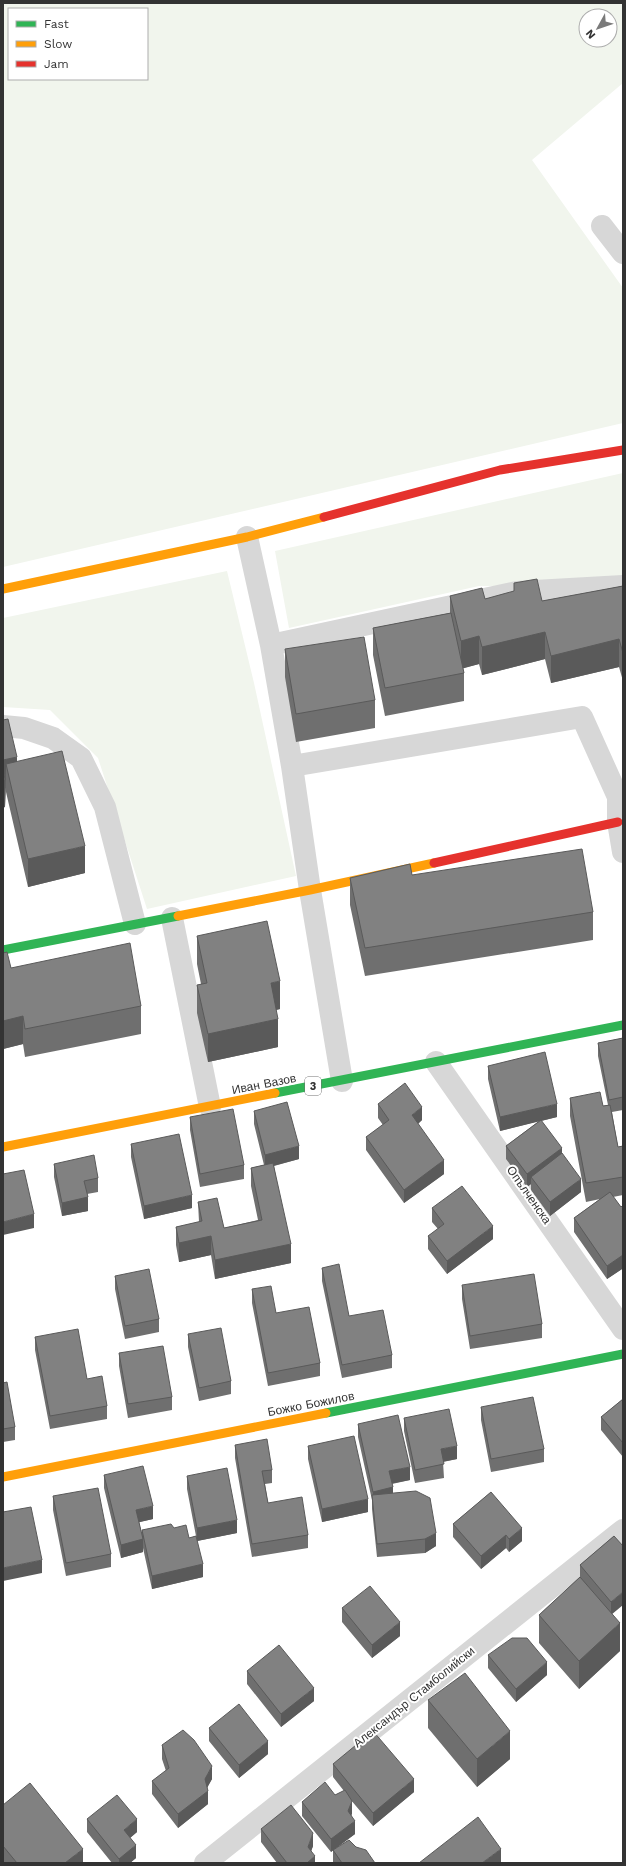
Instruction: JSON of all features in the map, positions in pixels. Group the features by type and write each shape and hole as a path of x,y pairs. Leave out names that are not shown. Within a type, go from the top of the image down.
{"street":[{"path":"602,226 623,253"},
{"path":"3,589 247,537 500,470 623,450"},
{"path":"247,537 271,645 292,766 310,890 342,1081"},
{"path":"271,645 516,592 623,586"},
{"path":"292,766 582,718 621,796 618,822 623,852"},
{"path":"3,726 24,728 53,738 81,758 105,807 135,924"},
{"path":"3,950 310,890 618,822"},
{"path":"172,918 210,1107"},
{"name":"Иван Вазов","path":"3,1147 623,1025"},
{"name":"Опълченска","path":"436,1062 623,1329"},
{"name":"Божко Божилов","path":"3,1477 623,1354"},
{"name":"Александър Стамболийски","path":"205,1863 623,1530"}],"shaded area":[{"path":"3,3 623,3 623,83 532,160 623,288 623,423 3,567"},
{"path":"623,473 623,587 479,586 289,628 275,551"},
{"path":"227,571 254,683 296,876 147,909 98,758 50,710 3,707 3,618"}],"building":[{"path":"537,579 542,601 623,586 623,653 619,639 551,656 545,632 482,647 479,636 461,641 450,596 482,588 485,599 514,591 514,583"},
{"path":"451,613 464,673 385,688 373,628"},
{"path":"364,637 375,700 296,714 285,649"},
{"path":"8,719 17,757 3,760 3,720"},
{"path":"62,751 85,846 28,859 6,764"},
{"path":"3,767 5,780 3,780"},
{"path":"582,849 593,912 365,948 350,878 410,864 412,875"},
{"path":"267,921 280,981 271,983 278,1019 208,1034 197,985 207,983 197,936"},
{"path":"130,943 141,1006 25,1029 23,1016 3,1021 3,953 7,952 11,968"},
{"path":"623,1038 623,1097 609,1100 598,1043"},
{"path":"545,1052 557,1104 500,1117 488,1066"},
{"path":"405,1083 422,1107 412,1115 444,1160 404,1190 366,1137 389,1120 378,1104"},
{"path":"600,1092 603,1106 610,1105 618,1147 623,1146 623,1177 586,1183 570,1098"},
{"path":"287,1102 299,1146 265,1155 254,1111"},
{"path":"233,1109 244,1165 200,1174 190,1117"},
{"path":"541,1120 562,1148 527,1174 506,1146"},
{"path":"179,1134 192,1195 144,1206 131,1144"},
{"path":"562,1153 581,1179 550,1202 531,1177"},
{"path":"94,1155 98,1178 84,1181 88,1197 62,1203 54,1164"},
{"path":"273,1163 291,1244 215,1260 211,1236 179,1243 176,1227 202,1221 198,1202 217,1198 224,1228 262,1220 251,1168"},
{"path":"24,1170 34,1214 3,1222 3,1174"},
{"path":"462,1186 493,1226 447,1261 428,1236 444,1224 432,1208"},
{"path":"610,1192 621,1207 623,1205 623,1255 607,1266 574,1218"},
{"path":"339,1264 349,1316 383,1310 392,1355 342,1365 322,1268"},
{"path":"149,1269 159,1319 125,1326 115,1276"},
{"path":"534,1274 542,1324 470,1336 462,1285"},
{"path":"271,1286 276,1313 309,1307 320,1363 268,1373 252,1289"},
{"path":"221,1328 231,1381 199,1388 188,1334"},
{"path":"78,1329 87,1379 102,1376 107,1406 50,1416 35,1337"},
{"path":"163,1346 172,1397 128,1404 119,1353"},
{"path":"7,1382 15,1427 3,1429 3,1383"},
{"path":"533,1397 544,1449 491,1459 481,1407"},
{"path":"623,1399 623,1443 601,1417"},
{"path":"449,1409 457,1446 441,1449 444,1464 415,1470 404,1418"},
{"path":"398,1415 410,1467 389,1471 393,1487 373,1492 358,1424"},
{"path":"354,1436 368,1499 322,1509 308,1446"},
{"path":"267,1439 272,1470 262,1471 268,1503 302,1497 308,1535 252,1544 235,1445"},
{"path":"143,1466 153,1506 136,1510 143,1539 121,1545 104,1475"},
{"path":"227,1468 237,1520 197,1528 187,1476"},
{"path":"98,1488 111,1554 66,1563 53,1496"},
{"path":"416,1491 430,1498 436,1533 425,1539 377,1544 372,1495"},
{"path":"491,1492 522,1528 509,1539 506,1535 481,1556 453,1524"},
{"path":"31,1507 42,1560 3,1568 3,1512"},
{"path":"171,1524 174,1528 186,1525 189,1538 196,1536 203,1564 152,1576 142,1530"},
{"path":"614,1536 623,1546 623,1592 611,1602 580,1565"},
{"path":"580,1577 620,1623 579,1661 539,1615"},
{"path":"370,1586 400,1622 372,1645 342,1608"},
{"path":"512,1638 527,1638 547,1662 516,1689 488,1655"},
{"path":"279,1645 314,1688 281,1714 247,1671"},
{"path":"465,1673 510,1731 477,1759 428,1700"},
{"path":"239,1704 268,1741 239,1765 209,1728"},
{"path":"183,1730 194,1740 212,1766 205,1779 208,1791 178,1814 152,1781 169,1768 162,1745"},
{"path":"373,1731 414,1779 373,1813 333,1764"},
{"path":"325,1782 335,1795 345,1790 352,1801 348,1811 355,1821 331,1839 302,1802"},
{"path":"30,1783 83,1849 65,1863 17,1863 3,1846 3,1805"},
{"path":"117,1795 137,1819 124,1830 136,1845 119,1859 87,1819"},
{"path":"291,1805 313,1833 308,1847 315,1856 307,1863 287,1863 261,1829"},
{"path":"478,1817 501,1849 482,1863 419,1863"},
{"path":"349,1840 356,1847 366,1850 375,1863 342,1863 333,1850"}],"traffic: fast":[{"path":"3,950 178,916"},
{"path":"275,1093 623,1025"},
{"path":"326,1413 623,1354"}],"traffic: slow":[{"path":"3,589 247,537 324,517"},
{"path":"178,916 310,890 434,863"},
{"path":"3,1147 275,1093"},
{"path":"3,1477 326,1413"}],"traffic: jam":[{"path":"324,517 500,470 623,450"},
{"path":"434,863 618,822"}]}
